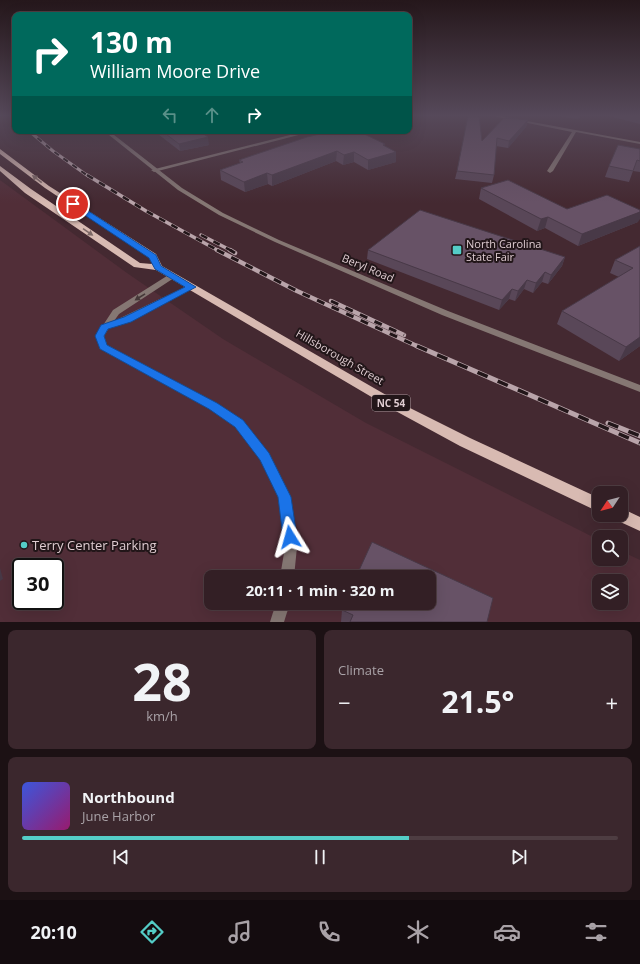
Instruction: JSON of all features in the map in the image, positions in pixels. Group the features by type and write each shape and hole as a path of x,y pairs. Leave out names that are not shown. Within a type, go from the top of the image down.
{"main road":[{"name":"Hillsborough Street","path":"0,151 47,187 153,256 158,268"},
{"name":"Hillsborough Street","path":"0,168 28,191 137,264 158,268 396,406 465,442 592,502"},
{"path":"628,518 640,524"}],"street":[{"name":"Beryl Road","path":"123,145 180,189 221,214 277,241 445,313 640,389"},
{"path":"154,170 255,145"},
{"path":"550,171 566,145"},
{"path":"173,276 116,312 104,327 100,336 103,346 213,406 239,424 265,457 284,497 291,547 288,570"},
{"path":"104,327 127,320 192,287"},
{"path":"278,622 281,610"}],"shaded area":[{"path":"0,180 127,273 223,339 366,423 592,536 592,566 628,566 628,554 640,560 640,622 0,622"}],"building":[{"path":"283,145 383,145 396,152 368,160 354,152 344,155 337,151 272,175 267,173 244,182 220,170 243,162 239,160"},
{"path":"462,145 496,145 494,175 457,171"},
{"path":"618,145 640,149 640,161 637,160 633,171 609,166"},
{"path":"508,180 567,209 607,195 640,210 640,212 582,234 548,217 541,219 481,188"},
{"path":"420,210 565,257 551,275 545,272 536,283 527,280 518,291 512,289 502,300 368,250"},
{"path":"640,246 640,337 626,347 562,311 633,268 615,260"},
{"path":"372,542 432,570 359,570"},
{"path":"436,572 493,598 487,622 350,622 353,615 342,610 436,610"}],"railway":[{"path":"46,145 88,176"},
{"path":"87,175 146,211 219,251"},
{"path":"201,235 232,251"},
{"path":"217,250 297,291 419,347"},
{"path":"230,250 235,253"},
{"path":"331,301 404,335"},
{"path":"417,346 640,443"},
{"path":"608,423 640,436"}],"place":[{"name":"North Carolina State Fair","path":"457,250"},
{"name":"Terry Center Parking","path":"24,545"}],"route":[{"path":"73,204 153,256 158,268 192,287 127,320 104,327 100,336 103,346 116,355 213,406 239,424 265,457 284,497 290,537"}]}
